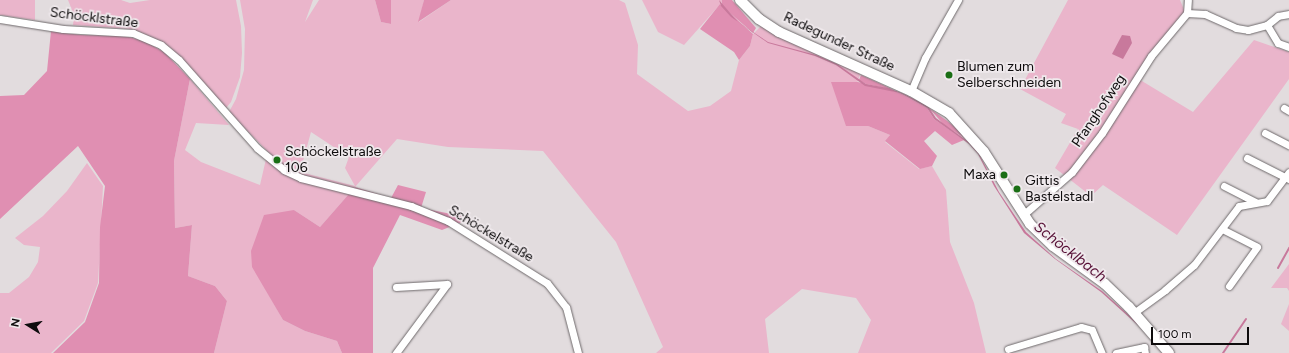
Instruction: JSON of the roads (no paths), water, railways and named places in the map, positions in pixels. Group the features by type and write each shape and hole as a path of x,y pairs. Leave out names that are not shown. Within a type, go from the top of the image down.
{"main road":[{"name":"Radegunder Straße","path":"740,0 760,19 779,32 911,91 949,113 966,129 984,152 1023,215 1053,246 1104,284 1135,312 1169,353"}],"street":[{"path":"911,91 925,58 958,0"},
{"path":"1188,0 1187,13 1205,14 1232,26 1248,30 1267,25 1278,16 1289,14"},
{"name":"Pfanghofweg","path":"1023,215 1072,172 1102,133 1151,56 1187,13"},
{"name":"Schöcklstraße","path":"0,19 63,29 132,33 149,39 179,60 225,115"},
{"path":"1267,25 1278,43 1289,47"},
{"name":"Schöckelstraße","path":"225,115 256,148 284,170 301,178 411,206 448,221 472,238 547,284 566,307 578,353"},
{"path":"1266,134 1289,145"},
{"path":"1135,312 1165,290 1194,265 1239,206 1267,201 1288,176 1247,158"},
{"path":"1224,186 1255,202"},
{"path":"1222,230 1258,247 1229,286"},
{"path":"396,287 447,284 396,353"},
{"path":"1008,349 1081,327 1092,330 1102,353"},
{"path":"1116,353 1144,346 1145,353"}],"waterway":[{"path":"1278,268 1289,248"},
{"path":"1223,353 1246,319"}],"place":[{"name":"Blumen zum Selberschneiden","path":"949,75"},
{"name":"Schöckelstraße 106","path":"277,160"},
{"name":"Maxa","path":"1004,175"},
{"name":"Gittis Bastelstadl","path":"1017,189"}],"water label":[{"name":"Schöcklbach","path":"1070,252"}]}
